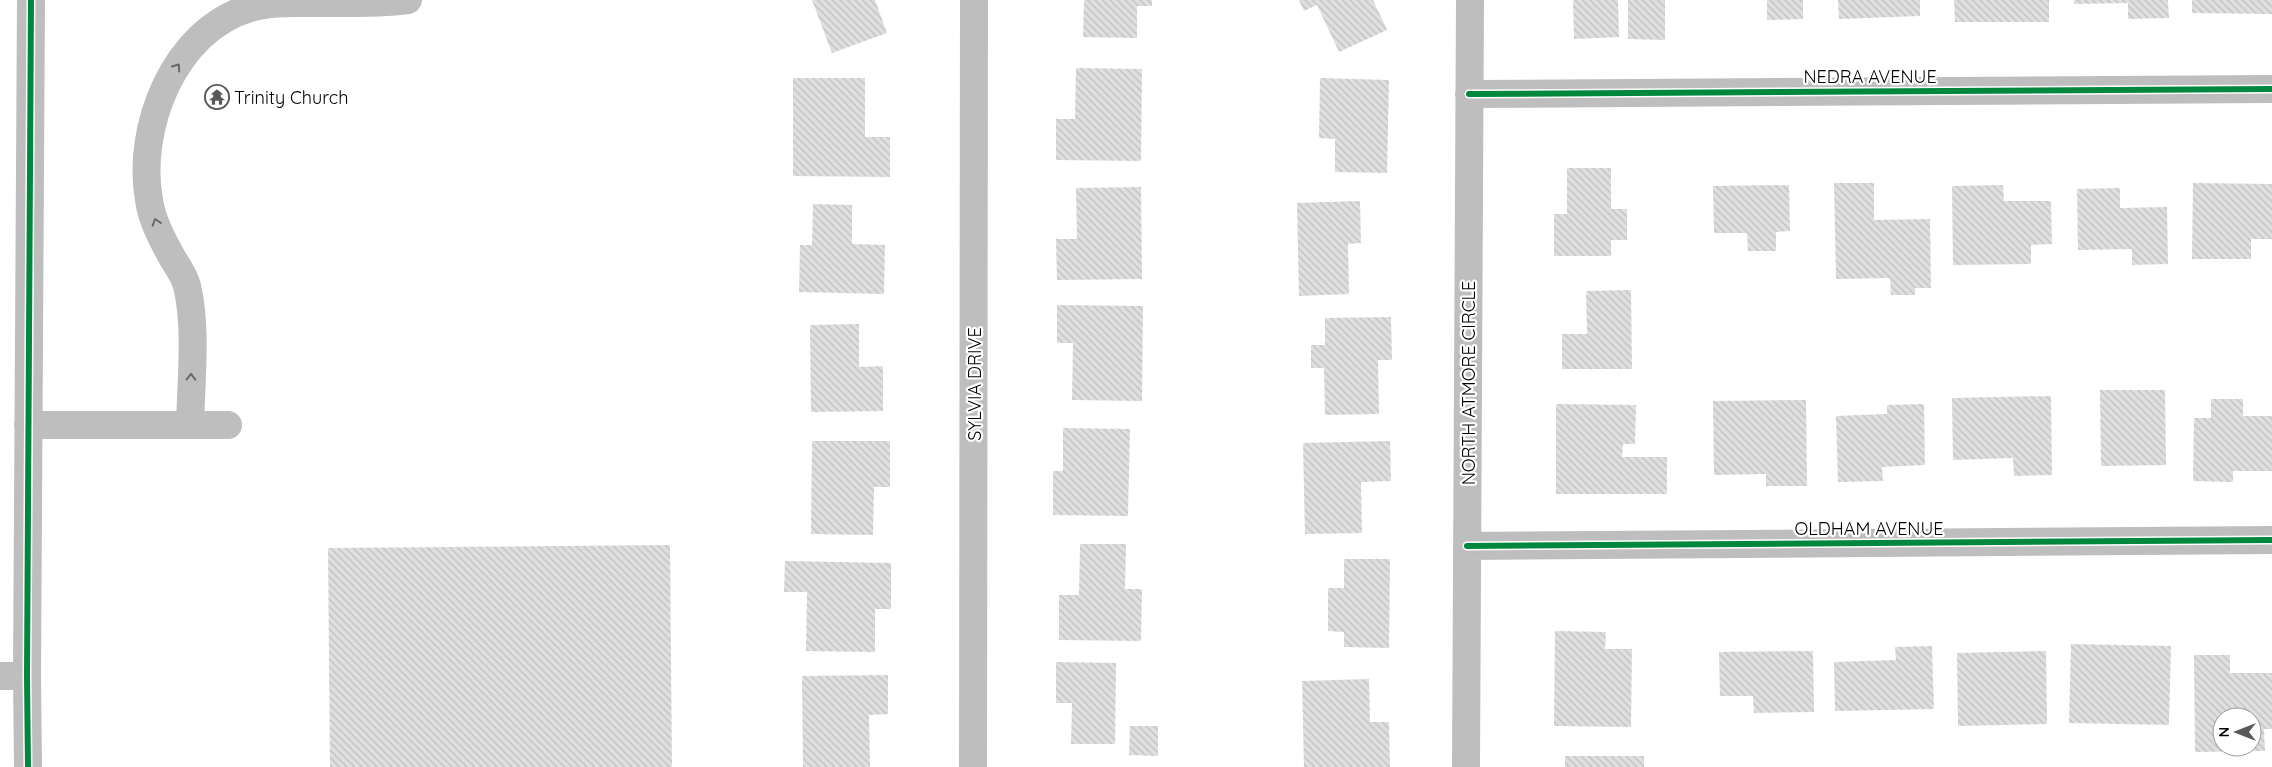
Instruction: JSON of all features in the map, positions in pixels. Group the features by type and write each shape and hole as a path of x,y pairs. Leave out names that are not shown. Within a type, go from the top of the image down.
{"street":[{"path":"28,767 31,0"},
{"path":"190,425 192,321 187,284 161,237 149,201 146,171 149,135 159,102 174,69 198,40 217,24 248,9 272,3 383,3 408,0"},
{"name":"SYLVIA DRIVE","path":"973,767 974,0"},
{"name":"NORTH ATMORE CIRCLE","path":"1466,767 1470,0"},
{"name":"NEDRA AVENUE","path":"1469,94 2272,89"},
{"path":"28,425 228,425"},
{"name":"OLDHAM AVENUE","path":"1467,546 2272,540"},
{"path":"0,676 27,676"}],"building":[{"path":"812,0 875,0 887,33 832,53"},
{"path":"1084,0 1152,0 1152,6 1137,6 1137,38 1083,37"},
{"path":"1299,0 1373,0 1387,30 1339,52 1317,5 1304,11"},
{"path":"1573,0 1618,0 1619,37 1574,39"},
{"path":"1628,0 1665,0 1665,40 1628,39"},
{"path":"1767,0 1803,0 1803,19 1767,20"},
{"path":"1838,0 1920,0 1920,16 1839,19"},
{"path":"1954,0 2049,0 2049,22 1955,22"},
{"path":"2074,0 2168,0 2169,18 2128,19 2128,3 2074,4"},
{"path":"2192,0 2272,0 2272,14 2192,13"},
{"path":"1076,68 1142,69 1141,161 1056,160 1056,119 1075,119"},
{"path":"793,78 865,78 865,137 890,137 890,177 793,176"},
{"path":"1320,78 1389,80 1387,173 1335,172 1335,139 1319,138"},
{"path":"1567,168 1611,168 1611,209 1627,209 1627,240 1611,240 1611,256 1554,256 1554,214 1567,214"},
{"path":"1834,183 1874,183 1874,220 1930,219 1931,288 1915,288 1915,295 1891,295 1890,278 1836,279"},
{"path":"2193,183 2272,184 2272,239 2251,239 2251,259 2192,259"},
{"path":"1789,185 1790,231 1776,232 1776,251 1748,251 1747,233 1714,233 1713,186"},
{"path":"2003,185 2004,201 2051,201 2052,244 2031,245 2031,264 1953,265 1952,186"},
{"path":"1141,187 1142,279 1057,280 1056,239 1077,239 1076,188"},
{"path":"2120,188 2120,208 2167,207 2168,264 2132,265 2132,249 2078,250 2077,189"},
{"path":"1360,201 1361,243 1348,244 1349,294 1299,296 1297,203"},
{"path":"813,204 852,205 852,244 885,245 884,294 799,292 800,245 812,245"},
{"path":"1631,290 1632,369 1562,369 1562,334 1587,334 1586,291"},
{"path":"1057,305 1143,306 1142,401 1072,400 1073,343 1057,343"},
{"path":"1391,317 1392,360 1378,360 1379,414 1325,415 1324,368 1311,368 1311,345 1325,345 1325,318"},
{"path":"859,324 859,367 883,366 883,411 811,412 810,325"},
{"path":"2100,390 2165,390 2166,465 2101,466"},
{"path":"2051,396 2052,475 2014,476 2013,458 1953,460 1952,398"},
{"path":"2211,399 2243,399 2243,416 2272,416 2272,471 2233,471 2233,482 2193,481 2194,418 2211,418"},
{"path":"1806,400 1807,486 1766,486 1766,474 1714,475 1713,401"},
{"path":"1556,404 1636,405 1635,444 1623,444 1622,457 1667,457 1667,494 1556,494"},
{"path":"1924,404 1925,465 1882,467 1883,481 1838,482 1836,416 1887,414 1887,405"},
{"path":"1063,428 1130,429 1128,516 1053,515 1053,471 1063,471"},
{"path":"812,441 890,441 890,487 874,487 873,535 811,534"},
{"path":"1390,441 1391,481 1361,482 1362,533 1305,534 1303,443"},
{"path":"1080,544 1126,544 1125,589 1142,589 1141,641 1059,640 1059,595 1079,595"},
{"path":"670,545 672,767 330,767 328,548"},
{"path":"1344,559 1390,559 1389,648 1344,647 1344,632 1328,631 1328,588 1344,588"},
{"path":"785,561 891,563 891,609 875,609 875,652 806,651 807,592 784,592"},
{"path":"1555,631 1606,632 1605,649 1632,649 1631,727 1554,726"},
{"path":"2071,644 2171,646 2169,725 2069,723"},
{"path":"1932,646 1934,709 1835,711 1834,662 1896,660 1895,647"},
{"path":"1813,651 1814,712 1754,713 1753,696 1720,696 1719,652"},
{"path":"2046,651 2047,724 1958,726 1957,653"},
{"path":"2194,655 2230,655 2230,673 2272,673 2272,729 2264,729 2265,751 2262,751 2262,707 2212,707 2212,752 2195,752"},
{"path":"1056,662 1116,663 1115,744 1071,744 1072,703 1056,703"},
{"path":"888,675 888,714 869,715 870,767 803,767 802,676"},
{"path":"1369,679 1370,722 1389,722 1390,767 1304,767 1302,681"},
{"path":"1130,726 1158,726 1158,756 1129,755"},
{"path":"1565,756 1644,756 1644,767 1565,767"}],"cycle path":[{"path":"28,767 31,0"},
{"path":"1469,94 2272,89"},
{"path":"1467,546 2272,540"}],"place":[{"name":"Trinity Church","path":"217,97"}]}
